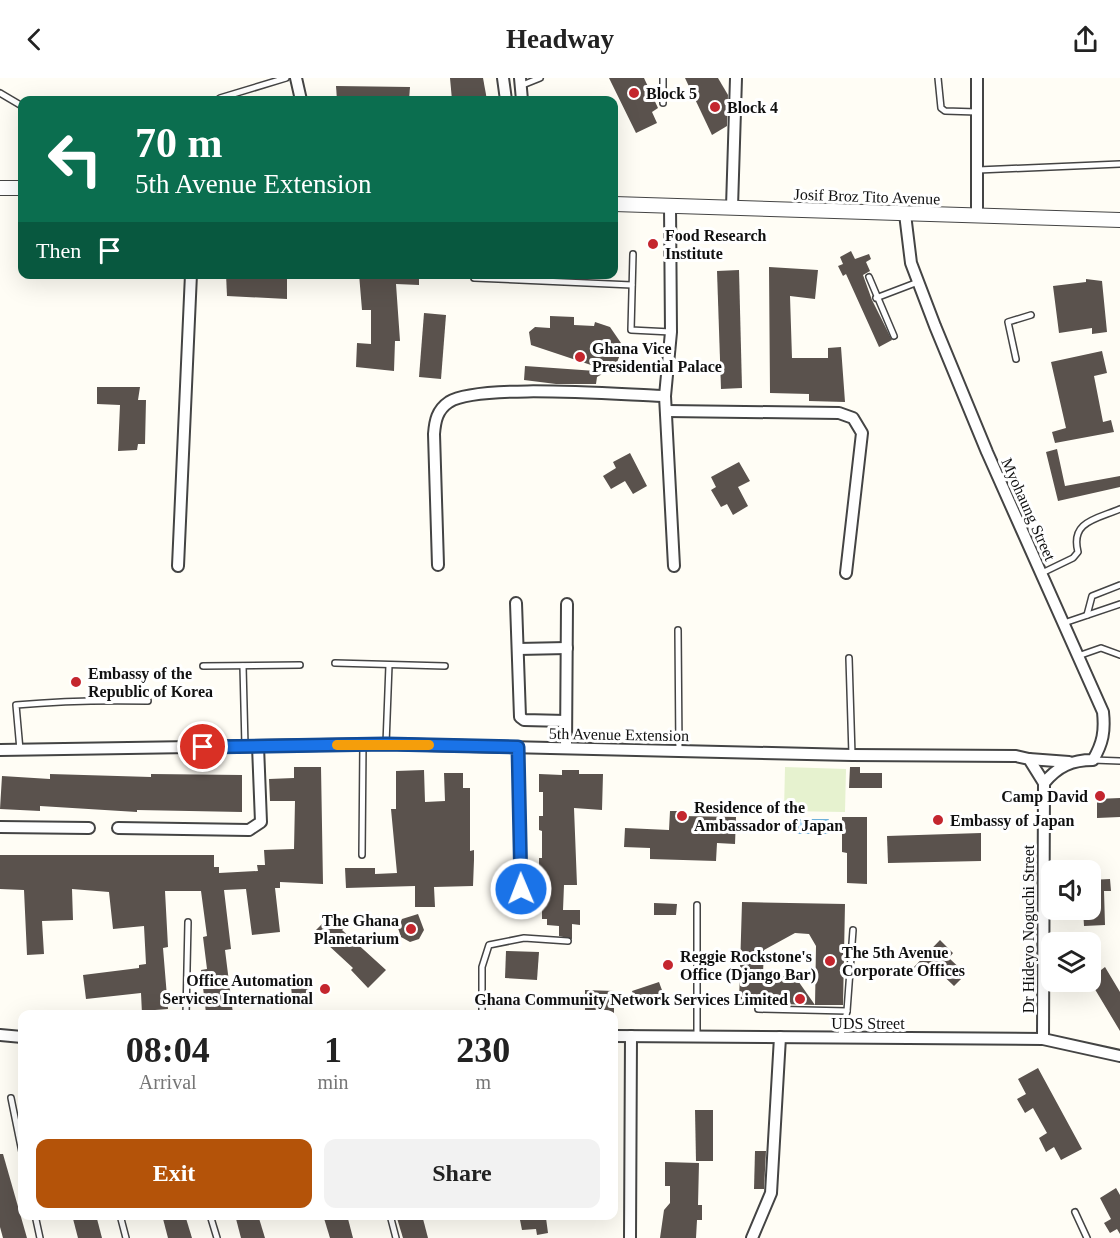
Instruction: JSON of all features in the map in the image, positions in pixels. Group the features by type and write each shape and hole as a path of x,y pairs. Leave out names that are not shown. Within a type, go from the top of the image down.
{"street":[{"path":"296,78 300,96"},
{"path":"503,78 505,96"},
{"path":"732,207 736,78"},
{"path":"977,78 977,216"},
{"path":"0,188 18,188"},
{"name":"Josif Broz Tito Avenue","path":"618,204 1120,220"},
{"path":"669,206 671,332 665,396 674,566"},
{"name":"Myohaung Street","path":"905,214 911,262 918,282 987,452 1103,712 1105,731 1101,746 1093,760"},
{"path":"178,566 191,279"},
{"path":"438,565 434,434 435,417 446,404 475,393 665,396"},
{"path":"667,411 839,413 853,418 862,433 846,573"},
{"path":"516,603 520,717 524,720 566,721"},
{"path":"566,748 567,604"},
{"path":"518,649 567,648"},
{"name":"5th Avenue Extension","path":"0,750 386,744 852,755 1016,756 1069,762"},
{"path":"118,828 249,830 256,826 261,822 258,746"},
{"path":"1029,759 1044,783 1051,774 1069,762 1093,760"},
{"name":"Dr Hideyo Noguchi Street","path":"1043,1040 1044,783"},
{"path":"0,827 89,828"},
{"path":"0,1035 18,1037"},
{"name":"UDS Street","path":"618,1036 1043,1040 1120,1056"},
{"path":"630,1238 631,1036"},
{"path":"752,1238 771,1193 780,1037"}],"lane":[{"path":"227,96 286,78"},
{"path":"520,82 540,78"},
{"path":"663,78 663,103"},
{"path":"938,78 940,108 945,111 977,112"},
{"path":"0,93 18,104"},
{"path":"977,170 1120,164"},
{"path":"633,254 631,330 671,332"},
{"path":"869,277 894,336"},
{"path":"497,279 632,285"},
{"path":"876,298 918,282"},
{"path":"1016,359 1008,322 1031,315"},
{"path":"1042,573 1073,558 1078,552 1076,536 1080,528 1120,509"},
{"path":"1087,615 1092,596 1120,585"},
{"path":"1064,623 1120,604"},
{"path":"678,630 679,751"},
{"path":"1078,656 1101,648 1120,655"},
{"path":"849,658 852,755"},
{"path":"335,663 445,666"},
{"path":"386,744 389,664"},
{"path":"203,666 300,665"},
{"path":"243,666 245,746"},
{"path":"20,750 16,705 50,704 78,699 148,701"},
{"path":"362,855 363,744"},
{"path":"518,747 521,889"},
{"path":"1093,760 1120,761"},
{"path":"697,905 697,1037"},
{"path":"186,1010 188,922"},
{"path":"840,1038 847,1011 853,930"},
{"path":"482,1010 482,967 489,945 524,938 568,941"},
{"path":"759,1009 847,1011"},
{"path":"12,1098 18,1130"},
{"path":"1075,1212 1087,1238"},
{"path":"36,1220 40,1238"},
{"path":"121,1220 126,1238"},
{"path":"212,1220 217,1238"},
{"path":"391,1220 396,1238"}],"green space":[{"path":"785,767 846,769 845,812 784,811"}],"water":[{"path":"798,820 828,820 828,833 798,833"}],"building":[{"path":"450,78 483,78 486,96 452,96"},
{"name":"Block 5","path":"609,78 644,78 658,108 652,112 657,123 636,133"},
{"name":"Block 4","path":"685,78 718,78 728,95 727,126 712,135"},
{"path":"336,86 410,87 409,96 337,96"},
{"path":"851,251 855,259 869,254 871,259 866,262 870,271 863,275 872,300 892,340 879,347 846,274 843,276 838,266 843,264 840,257"},
{"path":"769,267 818,270 815,299 790,296 792,358 828,358 828,348 841,347 845,402 809,401 809,394 770,393"},
{"path":"739,270 742,388 721,389 717,271"},
{"path":"226,279 287,279 287,299 227,296"},
{"path":"359,279 419,279 419,285 396,284 400,341 395,341 394,371 356,367 357,343 371,344 371,310 362,310"},
{"path":"1086,279 1102,281 1107,332 1092,334 1092,328 1059,333 1053,286 1086,282"},
{"path":"424,313 446,315 441,379 419,377"},
{"name":"Ghana Vice Presidential Palace","path":"550,316 574,317 574,325 594,326 595,322 610,327 621,343 620,355 615,367 597,377 596,384 556,384 524,380 525,366 596,371 597,367 531,345 529,332 535,327 550,328"},
{"path":"1102,351 1107,373 1094,376 1103,422 1111,420 1114,432 1055,443 1052,432 1066,428 1051,362"},
{"path":"97,387 140,387 138,400 146,400 145,444 138,444 137,450 118,451 120,405 97,404"},
{"path":"1057,449 1065,486 1120,476 1120,487 1058,501 1046,452"},
{"path":"630,453 647,486 633,494 625,481 611,489 603,476 616,468 613,462"},
{"path":"739,462 750,481 738,487 748,506 733,515 727,504 721,507 711,490 716,487 711,477"},
{"path":"294,767 321,767 323,884 280,882 280,888 275,888 280,932 252,935 246,889 224,890 231,949 225,950 232,1010 206,1010 201,970 207,969 203,937 207,936 201,891 165,891 168,947 163,948 168,1009 142,1010 141,993 86,999 83,975 139,968 139,965 146,964 144,926 113,929 109,892 72,889 73,920 42,921 44,954 27,955 24,890 0,889 0,855 214,855 214,867 219,867 219,873 258,871 257,865 265,865 264,850 294,849 295,801 270,801 269,779 294,778"},
{"path":"850,767 860,767 860,773 882,773 882,788 849,788"},
{"path":"424,770 425,802 445,801 444,773 463,773 463,788 470,788 470,851 474,850 473,886 434,887 435,907 415,907 415,886 346,888 345,868 375,868 375,874 397,873 391,809 396,809 396,771"},
{"path":"562,770 579,770 579,774 603,774 602,810 574,808 577,885 564,885 563,910 580,910 580,925 572,924 572,939 559,936 559,926 547,925 547,919 542,919 542,904 536,904 536,890 539,890 539,858 542,858 542,831 539,830 539,816 543,816 543,792 539,792 539,774 562,775"},
{"path":"50,774 151,777 151,774 242,775 242,812 137,810 137,812 40,806 40,811 0,809 2,776 50,779"},
{"path":"1120,798 1120,817 1097,818 1097,799"},
{"path":"670,811 681,811 681,816 736,817 735,844 717,843 716,861 650,859 650,848 624,847 625,828 669,830"},
{"path":"842,817 867,817 867,884 847,883 847,853 842,852"},
{"path":"981,833 981,861 888,863 887,836"},
{"path":"1101,879 1110,879 1111,891 1104,891 1105,925 1084,926 1084,920 1101,920"},
{"name":"The 5th Avenue Corporate Offices","path":"742,902 845,904 843,1005 815,1005 739,1003","holes":["795,933 809,934 816,946 815,1005 796,978 763,973 764,950"]},
{"path":"654,903 677,904 676,915 654,915"},
{"path":"332,914 345,927 342,930 386,970 368,988 351,970 353,968 314,932"},
{"name":"The Ghana Planetarium","path":"418,914 424,930 419,939 410,942 401,937 398,928 402,919"},
{"path":"940,940 953,953 949,958 966,974 954,986 931,964 920,975 913,968"},
{"path":"506,951 539,952 537,980 505,978"},
{"path":"1105,967 1120,992 1120,1031 1097,992 1101,992 1101,970"},
{"path":"659,982 663,993 636,1003 632,991"},
{"path":"308,984 311,1005 293,1007 291,986"},
{"path":"585,990 614,991 614,1010 585,1010"},
{"path":"1038,1068 1082,1149 1061,1160 1054,1147 1046,1152 1039,1138 1047,1133 1033,1108 1025,1113 1017,1099 1026,1094 1018,1079"},
{"path":"695,1110 713,1110 713,1161 696,1161"},
{"path":"755,1151 766,1151 764,1189 754,1189"},
{"path":"0,1154 3,1154 18,1206 18,1220 22,1220 27,1238 3,1238 0,1227"},
{"path":"665,1162 699,1163 698,1205 702,1205 702,1220 697,1220 696,1238 660,1238 664,1210 670,1203 670,1186 665,1186"},
{"path":"1116,1188 1120,1195 1120,1234 1117,1229 1110,1233 1104,1223 1111,1219 1100,1198"},
{"path":"73,1220 97,1220 102,1238 78,1238"},
{"path":"163,1220 187,1220 192,1238 168,1238"},
{"path":"236,1220 260,1220 265,1238 241,1238"},
{"path":"325,1220 348,1220 353,1238 330,1238"},
{"path":"398,1220 423,1220 428,1238 403,1238"},
{"path":"520,1220 546,1220 548,1233 537,1235 536,1229 522,1230"}],"slow traffic":[{"path":"337,745 429,745"}],"place":[{"name":"Block 5","path":"634,93"},
{"name":"Block 4","path":"715,107"},
{"name":"Food Research Institute","path":"653,244"},
{"name":"Ghana Vice Presidential Palace","path":"580,357"},
{"name":"Embassy of the Republic of Korea","path":"76,682"},
{"name":"Camp David","path":"1100,796"},
{"name":"Residence of the Ambassador of Japan","path":"682,816"},
{"name":"Embassy of Japan","path":"938,820"},
{"name":"The Ghana Planetarium","path":"411,929"},
{"name":"The 5th Avenue Corporate Offices","path":"830,961"},
{"name":"Reggie Rockstone's Office (Django Bar)","path":"668,965"},
{"name":"Office Automation Services International","path":"325,989"},
{"name":"Ghana Community Network Services Limited","path":"800,999"}],"route":[{"path":"203,747 386,744 518,747 521,889"}]}
